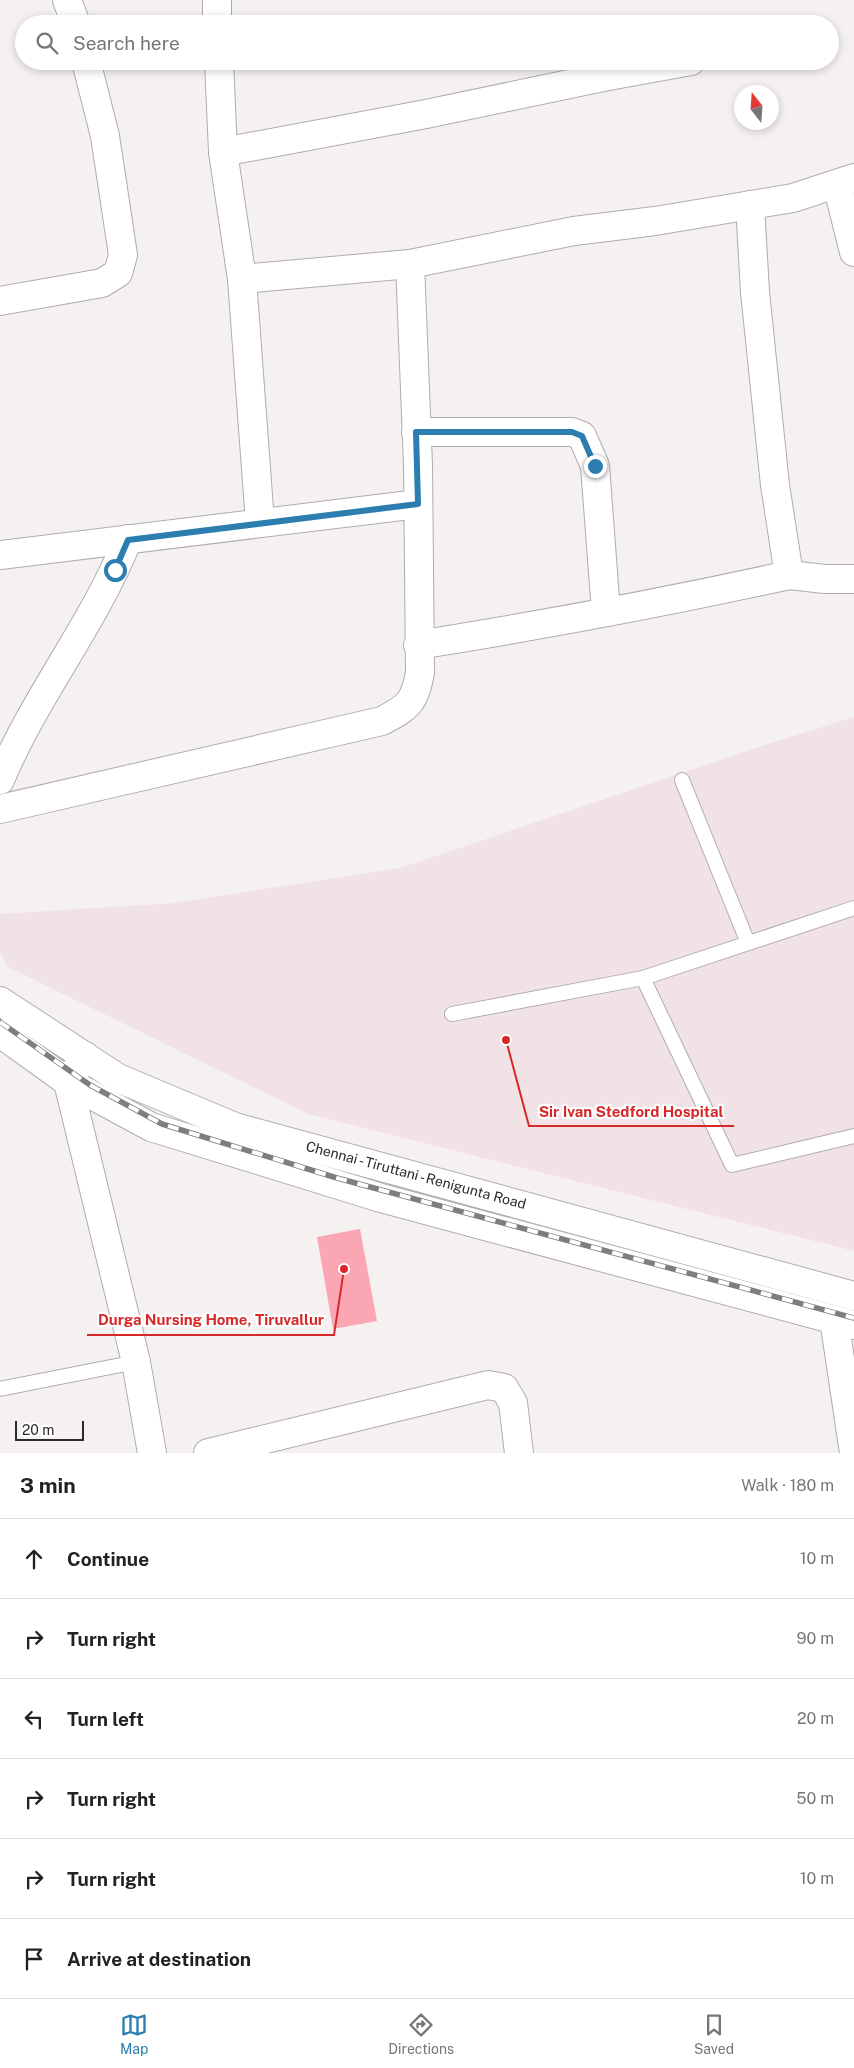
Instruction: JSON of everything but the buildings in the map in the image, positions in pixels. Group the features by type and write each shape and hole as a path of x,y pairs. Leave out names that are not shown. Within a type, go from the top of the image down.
{"main road":[{"path":"67,0 73,15"},
{"path":"217,0 217,15"},
{"path":"0,300 102,283 118,273 123,255 114,191 105,136 88,70"},
{"path":"219,70 223,152 242,279 260,523"},
{"path":"223,152 426,114 642,70"},
{"path":"242,279 410,264 574,231 793,198 845,181 846,225 854,252"},
{"path":"750,205 755,292 774,485 790,575"},
{"path":"0,809 382,721 404,709 417,692 420,672 418,645 418,504 410,264"},
{"path":"416,432 572,432 582,436 595,466 606,612"},
{"path":"0,555 418,504"},
{"path":"0,780 27,722 115,570 128,540"},
{"path":"418,645 700,595 790,575 825,579 854,579"},
{"name":"Chennai - Tiruttani - Renigunta Road","path":"0,1001 118,1078 235,1127 854,1296"},
{"name":"Chennai - Tiruttani - Renigunta Road","path":"0,1033 68,1082 152,1127 390,1200 844,1322"},
{"path":"85,1056 68,1082 136,1362 152,1453"},
{"path":"844,1322 854,1453"},
{"path":"208,1453 488,1385 504,1388 513,1402 518,1453"}],"lane":[{"path":"682,780 748,943"},
{"path":"452,1014 642,978 854,908"},
{"path":"642,978 732,1165 854,1136"},
{"path":"0,1389 136,1362"}],"shaded area":[{"path":"854,717 854,1251 308,1114 8,967 0,952 0,914 173,903 400,868 771,743"}],"railway":[{"path":"0,1022 90,1085 162,1124 337,1178 854,1318"}],"place":[{"name":"Sir Ivan Stedford Hospital","path":"506,1040"},
{"name":"Durga Nursing Home, Tiruvallur","path":"344,1269"}],"route":[{"path":"115,570 128,540 418,504 416,432 572,432 582,436 595,466"}]}
